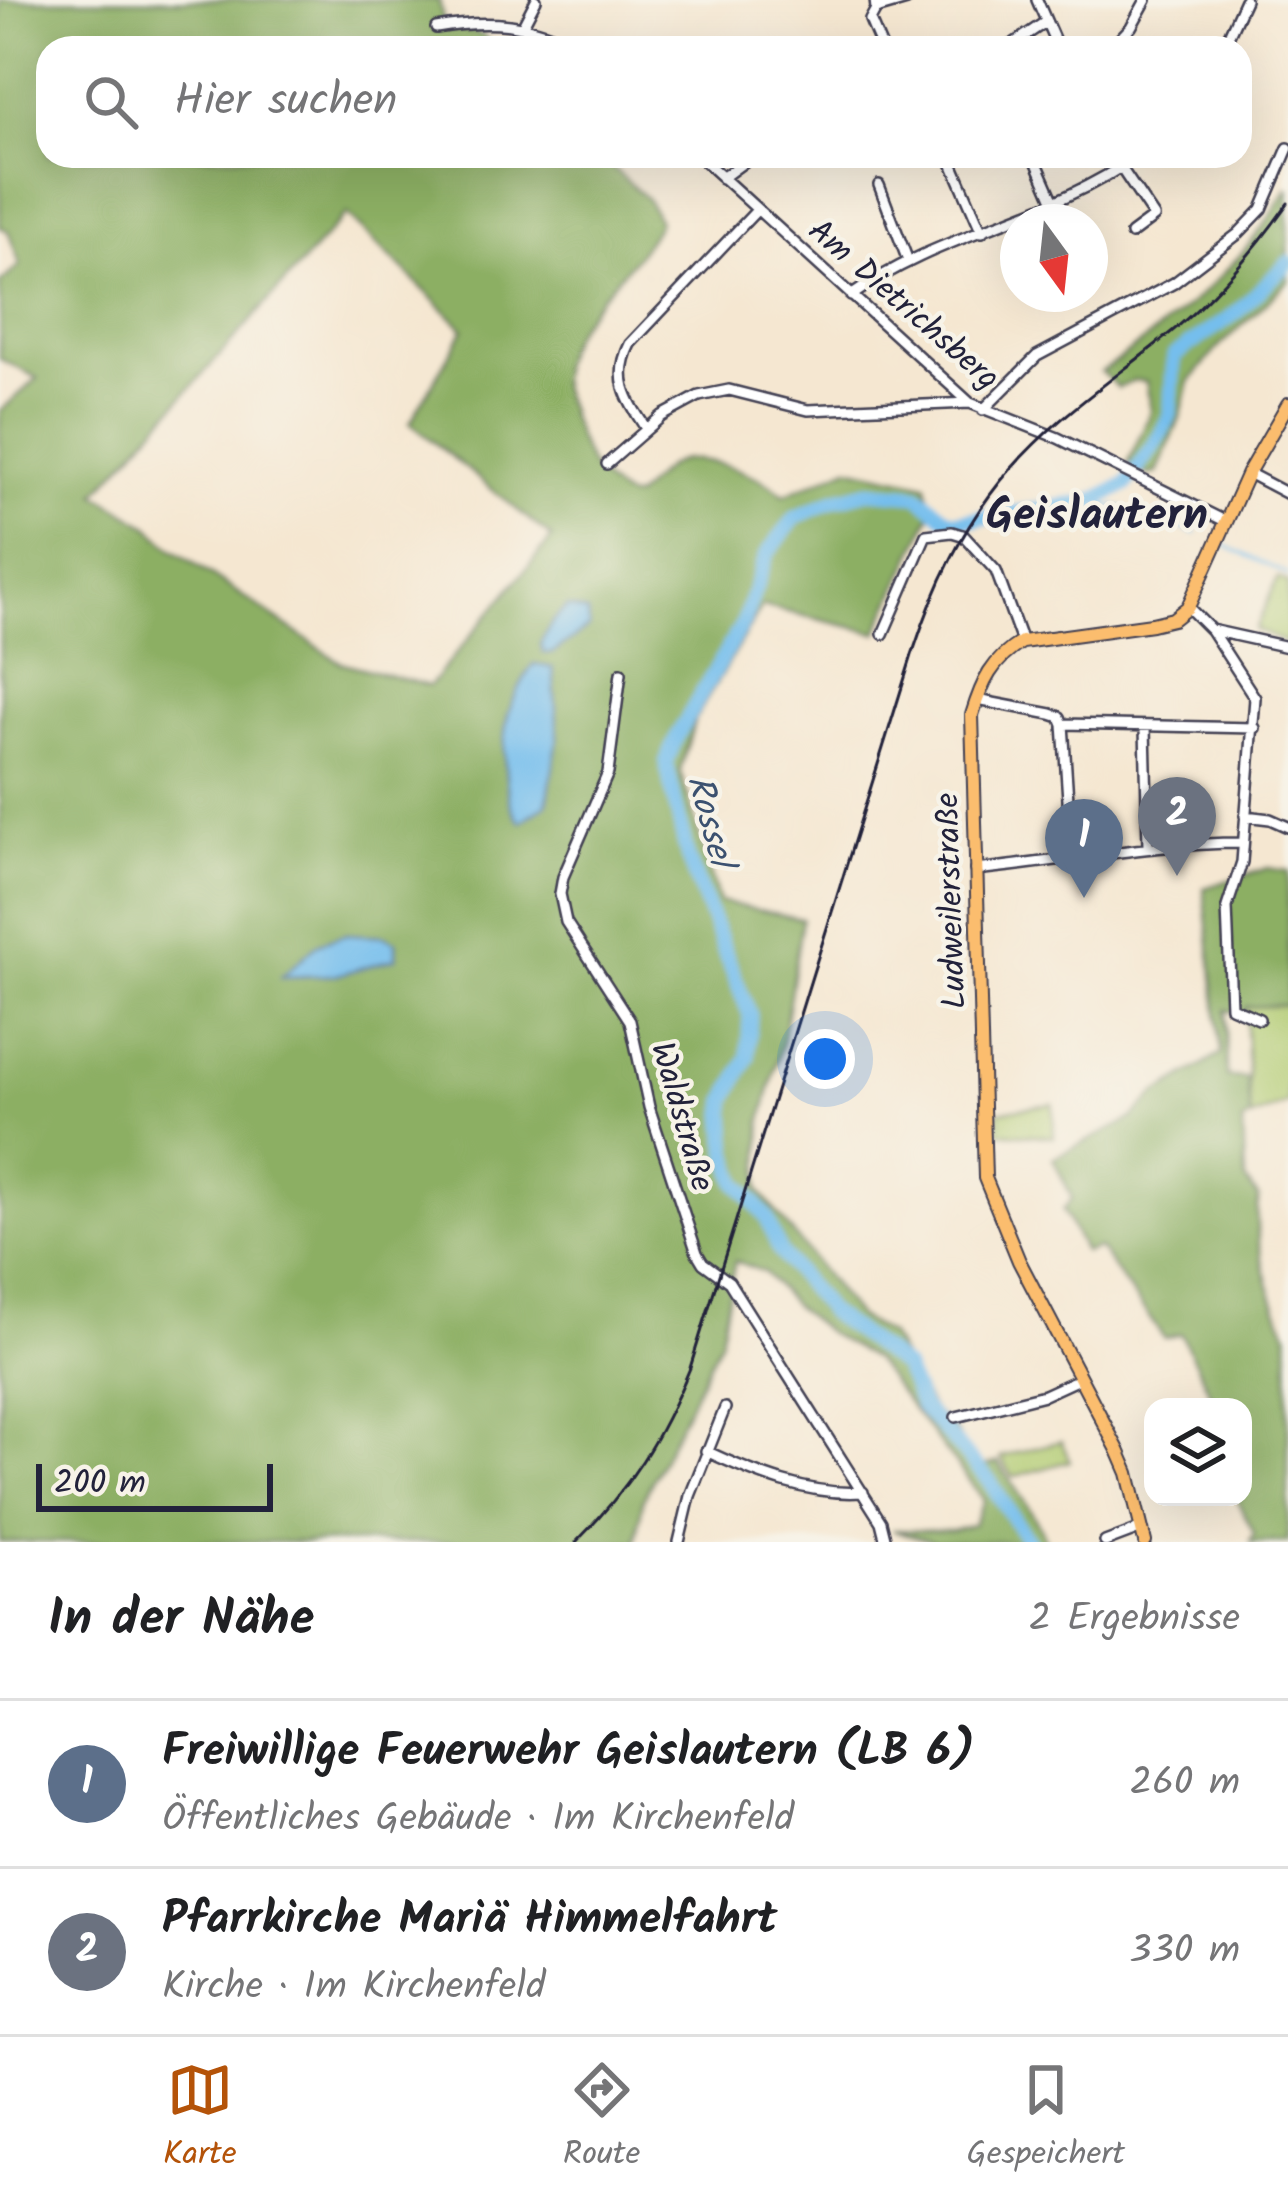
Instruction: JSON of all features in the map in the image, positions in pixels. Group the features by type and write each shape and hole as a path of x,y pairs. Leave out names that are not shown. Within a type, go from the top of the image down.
{"main road":[{"path":"1022,642 1152,625 1173,619 1188,607 1248,473 1288,404"},
{"name":"Ludweilerstraße","path":"1022,642 1004,653 980,685 972,741 986,1178 1009,1241 1128,1473 1143,1535"}],"street":[{"path":"523,25 536,0"},
{"path":"877,36 870,20 875,4 908,0"},
{"path":"1122,36 1146,0"},
{"path":"1228,36 1245,0"},
{"path":"1043,2 1044,23 1051,36"},
{"path":"436,28 483,21 523,25 550,36"},
{"path":"1025,36 1044,23"},
{"path":"983,410 1037,356 1174,283 1238,234 1262,209 1288,148"},
{"name":"Am Dietrichsberg","path":"712,168 970,403 1058,438 1225,521"},
{"path":"722,178 736,168"},
{"path":"958,168 982,232"},
{"path":"1039,168 1054,202"},
{"path":"851,296 908,262 1054,202 1120,168 1154,217 1131,234"},
{"path":"879,185 908,262"},
{"path":"645,427 621,384 623,357 758,210"},
{"path":"607,464 645,427 699,396 729,390 808,410 970,403"},
{"path":"1248,473 1288,494"},
{"path":"883,634 926,535 952,532 963,535 996,571 1022,642"},
{"path":"1188,607 1211,630 1252,688 1255,728 1242,862 1227,907 1231,1007 1259,1018"},
{"path":"1211,630 1288,647"},
{"name":"Waldstraße","path":"621,673 608,773 563,877 560,894 566,922 630,1021 649,1107 703,1264 729,1282 863,1492 881,1522 886,1542"},
{"path":"976,700 1060,717 1072,860"},
{"path":"1063,724 1255,728"},
{"path":"1145,728 1148,845"},
{"path":"1245,816 1288,827"},
{"path":"975,870 1072,860 1148,845 1243,842"},
{"path":"956,1417 1044,1395 1081,1378"},
{"path":"679,1542 706,1451 725,1408"},
{"path":"706,1451 770,1477 832,1494 863,1492"},
{"path":"1105,1542 1143,1535"}],"green space":[{"path":"0,0 439,0 445,29 484,36 36,36 36,168 612,168 647,199 659,221 582,320 561,361 564,400 583,450 600,477 628,498 670,465 696,460 746,472 784,495 849,467 927,484 931,514 877,633 762,606 695,719 680,771 719,902 802,919 783,1039 762,1120 759,1190 857,1316 889,1335 933,1411 952,1425 971,1461 979,1467 999,1462 1046,1542 936,1542 892,1530 952,1531 973,1525 984,1500 873,1359 796,1308 764,1272 735,1261 720,1341 643,1499 636,1542 0,1542 0,411 38,378 0,359 0,283 20,265 8,231 0,227","holes":["346,214 464,329 410,423 552,538 429,686 340,662 96,494"]},
{"path":"1288,187 1288,282 1189,382 1157,473 1148,475 1128,463 1151,411 1146,382 1134,380 1118,388 1101,372 1206,290 1251,242"},
{"path":"1278,578 1288,583 1288,644 1255,630"},
{"path":"1268,868 1288,871 1288,1005 1246,1007 1245,1015 1226,1010 1227,1077 1247,1078 1250,1118 1243,1122 1245,1180 1259,1198 1260,1248 1288,1334 1288,1542 1250,1542 1254,1533 1240,1506 1252,1506 1252,1398 1213,1398 1181,1334 1164,1338 1099,1248 1084,1252 1063,1210 1072,1198 1053,1158 1132,1119 1156,1094 1221,1054 1204,888"},
{"path":"1288,1005 1288,1103 1250,1118 1245,1007"},
{"path":"1053,1104 1054,1137 999,1132 998,1111"},
{"path":"1061,1441 1070,1461 1013,1477 1001,1457"}],"water":[{"path":"568,607 588,613 589,627 553,653 543,653 546,632"},
{"path":"533,664 553,668 558,737 547,804 521,822 508,795 505,730 511,705"},
{"path":"346,934 384,936 396,942 396,958 337,975 281,977 319,943"}],"waterway":[{"name":"Rossel","path":"1028,1542 989,1480 922,1407 904,1367 829,1312 780,1252 766,1216 737,1182 725,1113 748,1057 750,1015 688,859 666,762 744,621 767,554 795,518 869,491 917,495 948,519 958,521 1090,502 1126,485 1170,415 1174,356 1236,313 1288,263"},
{"path":"1090,502 1196,533"},
{"path":"1224,545 1288,575"}],"railway":[{"path":"576,1542 642,1461 690,1368 912,655 952,558 978,512 1027,451 1199,308 1288,203"}],"place":[{"name":"Pfarrkirche Mariä Himmelfahrt","path":"1177,876"},
{"name":"Freiwillige Feuerwehr Geislautern (LB 6)","path":"1084,898"}],"district":[{"name":"Geislautern","path":"1097,513"}]}
